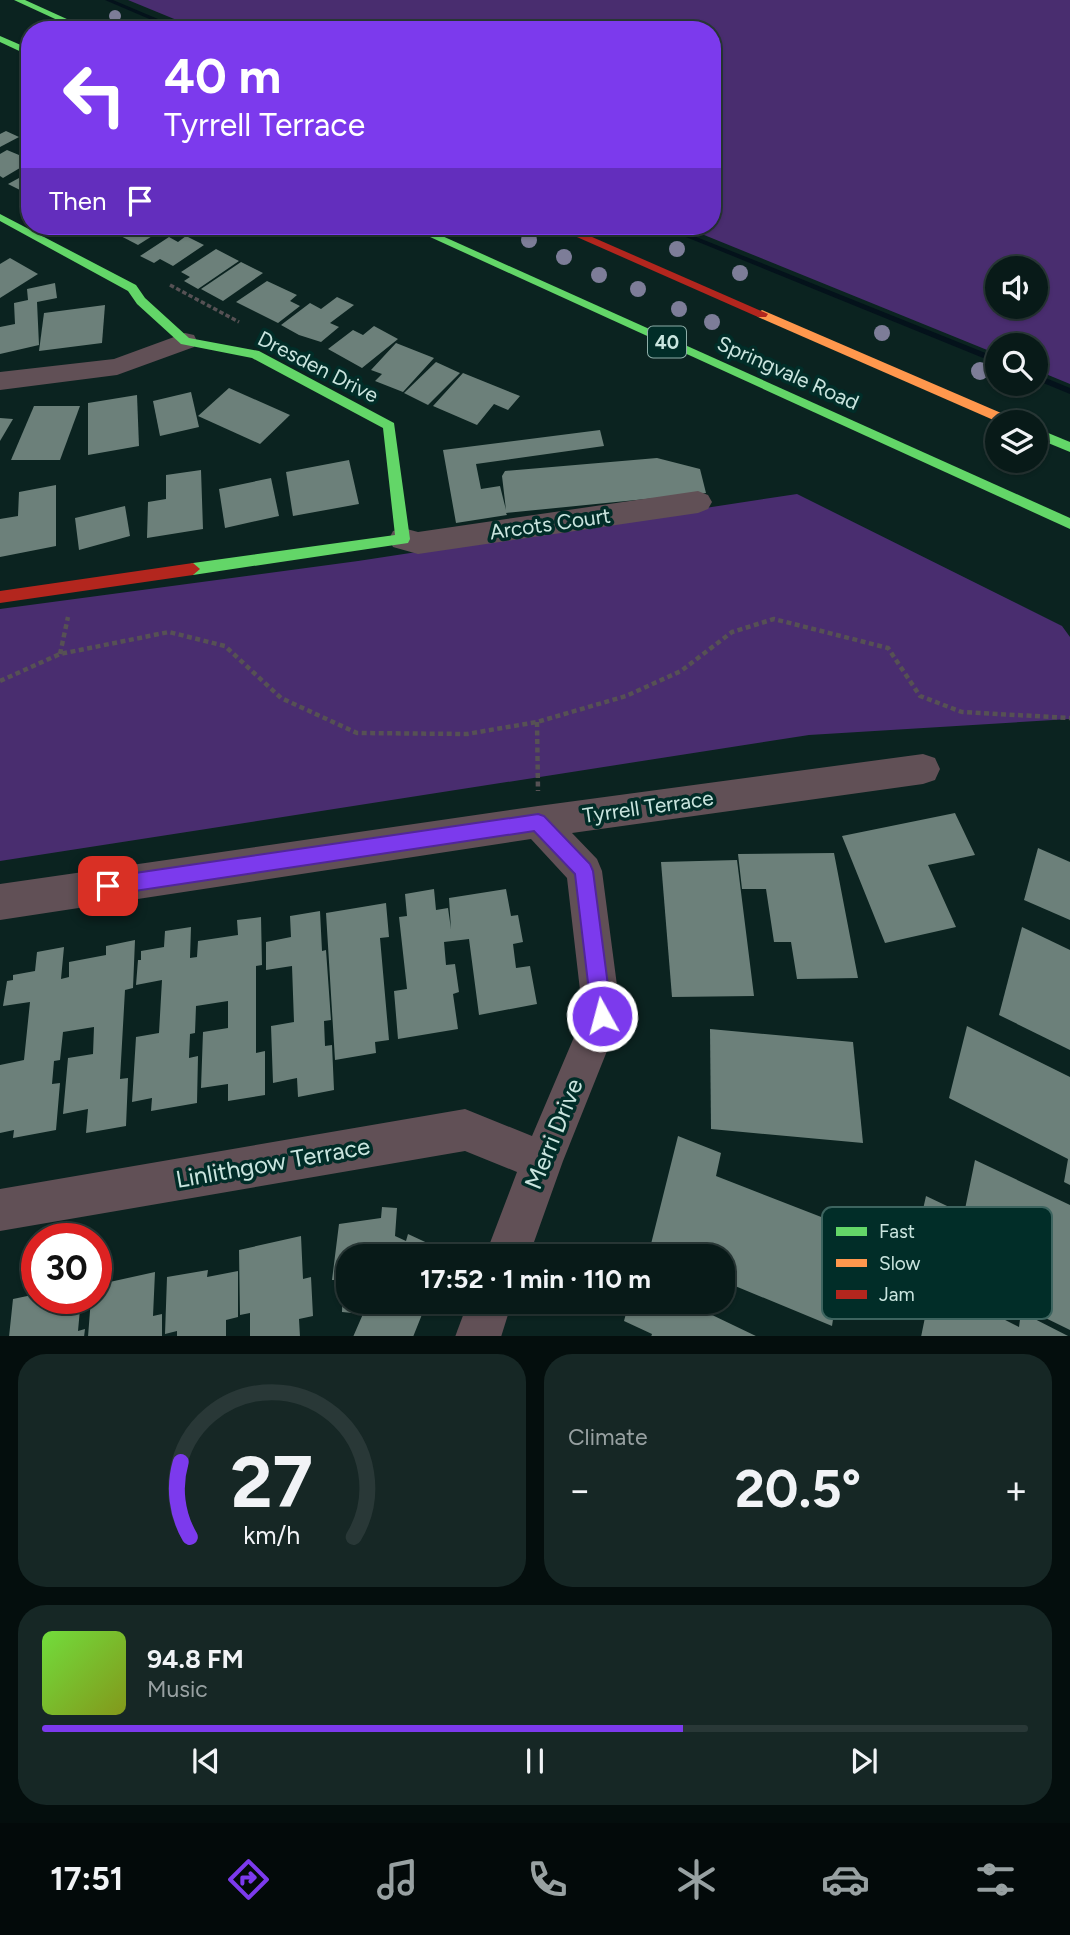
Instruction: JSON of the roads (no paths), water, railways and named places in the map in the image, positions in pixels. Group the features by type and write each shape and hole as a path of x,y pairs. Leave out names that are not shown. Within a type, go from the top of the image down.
{"main road":[{"path":"18,0 66,21"},
{"path":"0,39 21,49"},
{"path":"0,217 21,228"},
{"path":"33,235 132,288 141,301 185,341"},
{"name":"Springvale Road","path":"431,235 1070,524"},
{"name":"Springvale Road","path":"579,235 985,411"},
{"name":"Dresden Drive","path":"185,341 255,354 389,426 403,539"},
{"path":"1048,438 1070,447"},
{"path":"0,597 403,539"}],"street":[{"path":"0,381 117,367 185,341"},
{"name":"Arcots Court","path":"403,539 418,543 698,502"},
{"name":"Tyrrell Terrace","path":"0,902 538,822 923,769"},
{"name":"Merri Drive","path":"511,1244 542,1161 602,1016 584,871 538,822"},
{"name":"Linlithgow Terrace","path":"0,1210 465,1130 542,1161"},
{"path":"478,1336 486,1314"}],"waterway":[{"path":"108,0 159,21"},
{"path":"685,235 985,356"},
{"path":"1048,382 1070,391"}]}
